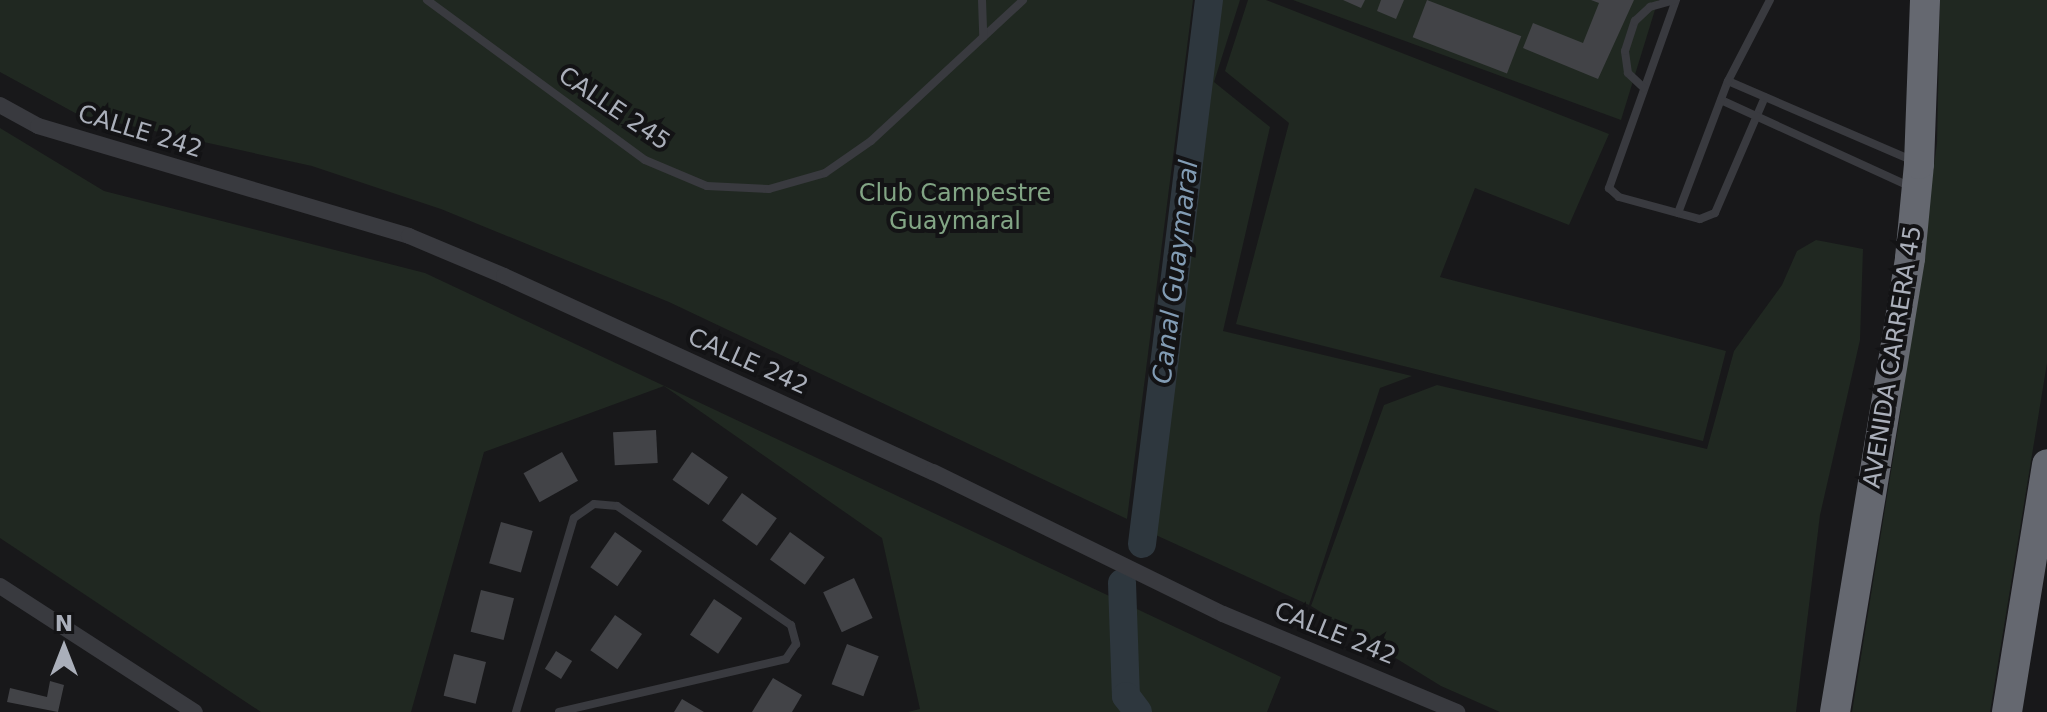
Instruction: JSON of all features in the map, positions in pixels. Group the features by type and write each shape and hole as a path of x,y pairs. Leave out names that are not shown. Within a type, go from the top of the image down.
{"highway":[{"name":"AVENIDA CARRERA 45","path":"1835,712 1918,177 1925,0"},
{"path":"2007,712 2047,464"}],"street":[{"name":"CALLE 242","path":"0,105 38,126 409,236 504,276 933,472 1223,614 1457,712"},
{"path":"0,586 195,712"}],"lane":[{"name":"CALLE 245","path":"427,0 645,160 707,186 769,189 825,173 871,141 1023,0"},
{"path":"982,0 983,37"},
{"path":"1644,88 1628,73 1625,51 1635,21 1650,7 1676,0"},
{"path":"1676,0 1609,188 1619,197 1700,219 1715,213 1765,97"},
{"path":"1678,213 1728,81 1770,0"},
{"path":"1728,81 1765,97 1918,177"},
{"path":"1721,100 1918,177"},
{"path":"516,712 574,518 594,504 617,506 791,625 796,644 786,659 559,712"}],"green space":[{"name":"Club Campestre Guaymaral","path":"0,0 1193,0 1127,519 669,302 441,209 312,166 77,114 0,72"},
{"path":"1209,0 1240,0 1214,82 1270,127 1223,331 1412,376 1380,388 1309,605 1136,526"},
{"path":"1248,0 1266,0 1609,134 1569,225 1475,188 1440,277 1726,351 1703,441 1236,324 1289,123 1225,71"},
{"path":"1293,0 1658,0 1621,120"},
{"path":"1940,0 2047,0 2047,363 1990,712 1852,712 1900,416 1937,143"},
{"path":"0,128 104,191 425,273 1281,677 1267,712 908,712 920,709 882,538 664,386 484,452 411,712 261,712 0,538"},
{"path":"1816,240 1863,249 1860,340 1820,515 1796,712 1500,712 1441,686 1311,606 1384,405 1437,385 1707,449 1734,351 1782,285 1797,251"}],"building":[{"path":"1343,0 1365,0 1361,8"},
{"path":"1381,0 1404,0 1396,19 1377,11"},
{"path":"1427,0 1521,36 1507,74 1413,37"},
{"path":"1591,0 1634,0 1598,79 1523,48 1533,23 1583,43 1599,3"},
{"path":"656,430 658,463 615,465 613,432"},
{"path":"562,452 578,481 540,502 524,473"},
{"path":"692,452 728,477 709,505 672,480"},
{"path":"742,493 777,518 757,546 722,521"},
{"path":"501,522 533,531 521,572 489,563"},
{"path":"615,532 642,551 617,586 590,567"},
{"path":"790,532 825,557 805,585 770,560"},
{"path":"854,578 873,618 842,632 823,592"},
{"path":"481,590 514,598 504,640 471,632"},
{"path":"714,599 742,618 718,654 690,635"},
{"path":"615,615 642,634 617,669 590,650"},
{"path":"847,644 879,656 863,696 832,684"},
{"path":"556,651 572,661 561,679 545,669"},
{"path":"454,654 486,662 476,704 444,696"},
{"path":"773,678 802,695 792,712 752,712"},
{"path":"50,681 64,685 58,712 7,702 10,688 47,697"},
{"path":"682,699 704,712 674,712"}],"waterway":[{"name":"Canal Guaymaral","path":"1142,544 1209,0"},
{"name":"Canal Guaymaral","path":"1122,583 1126,696 1138,712"}]}
